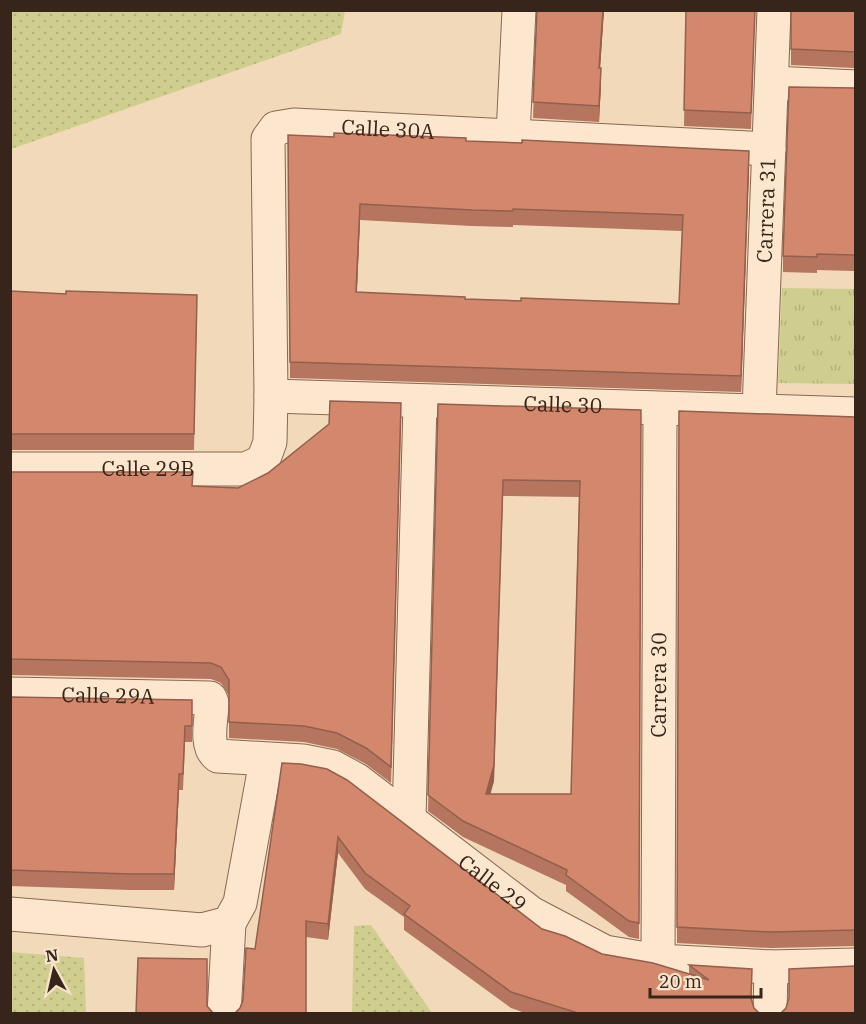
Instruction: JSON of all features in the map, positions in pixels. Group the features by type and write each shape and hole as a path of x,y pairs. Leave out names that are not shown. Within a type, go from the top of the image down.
{"street":[{"path":"513,135 519,10"},
{"name":"Carrera 31","path":"759,411 774,10"},
{"path":"772,82 855,87"},
{"name":"Calle 30A","path":"271,396 268,139 276,128 294,125 769,149"},
{"name":"Calle 30","path":"271,396 420,403 855,414"},
{"name":"Calle 29B","path":"10,469 246,469 263,461 270,442 271,396"},
{"path":"409,819 420,403"},
{"name":"Carrera 30","path":"658,961 660,409"},
{"name":"Calle 29A","path":"10,694 204,696"},
{"name":"Calle 29","path":"204,696 210,698 212,703 212,752 218,756 266,761 303,761 333,767 357,780 531,913 605,952 658,961 771,967 855,965"},
{"path":"224,1014 229,923 240,903 266,761"},
{"path":"10,914 201,930 229,923"},
{"path":"770,1014 771,967"}],"green space":[{"path":"10,11 345,11 341,34 11,149"},
{"path":"782,288 855,289 855,384 778,383"},
{"path":"371,925 432,1013 352,1013 354,926"},
{"path":"10,952 84,958 86,1013 11,1013"}],"building":[{"path":"537,10 603,10 599,106 533,102"},
{"path":"686,10 755,10 751,113 684,110"},
{"path":"791,10 855,10 855,52 791,49"},
{"path":"789,87 855,88 855,255 783,256"},
{"path":"334,133 466,138 466,141 522,143 522,140 749,151 741,376 290,362 288,135 334,137","holes":["360,204 513,211 513,209 683,215 679,304 521,298 521,301 465,299 465,297 356,292"]},
{"path":"10,291 66,294 66,291 197,295 194,434 10,434"},
{"path":"330,401 401,403 391,767 366,748 337,733 304,726 229,722 229,680 221,667 211,663 10,659 10,472 193,472 192,486 238,488 268,473 329,424"},
{"path":"438,404 641,410 639,923 629,921 566,875 567,870 463,821 428,795","holes":["503,480 580,481 571,794 486,794 494,765"]},
{"path":"679,411 855,417 855,930 771,932 677,927"},
{"path":"10,697 192,700 192,726 185,726 183,774 179,774 174,874 10,870"},
{"path":"282,763 327,769 347,780 542,929 565,936 602,954 653,963 709,980 689,965 752,969 751,998 754,1008 760,1014 581,1014 511,992 404,914 410,906 365,873 338,837 328,924 306,921 306,1014 234,1014 240,1008 243,1000 246,948 255,949"},
{"path":"138,958 207,959 207,1006 214,1014 136,1014"},
{"path":"855,966 855,1014 780,1014 786,1008 789,998 789,969"}]}
